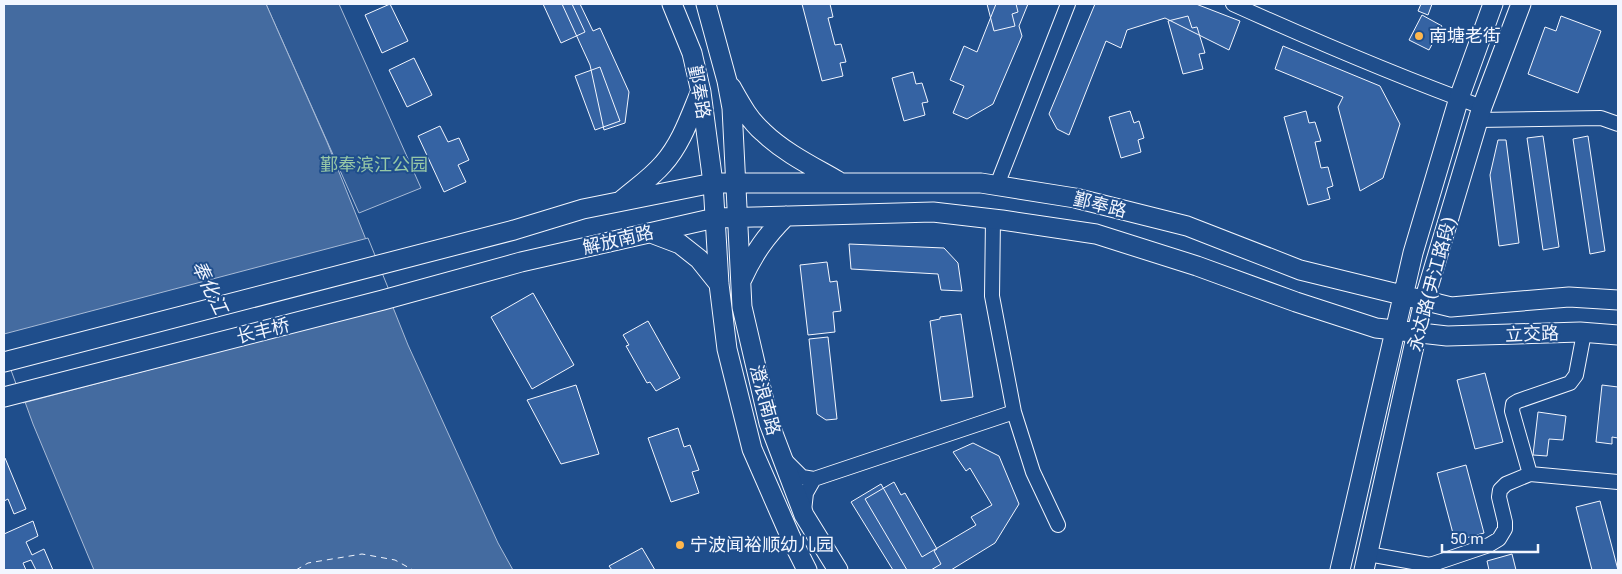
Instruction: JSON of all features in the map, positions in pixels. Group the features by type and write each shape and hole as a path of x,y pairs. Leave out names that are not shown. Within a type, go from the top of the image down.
{"main road":[{"name":"鄞奉路","path":"672,4 692,53 701,92 713,183 715,218 934,212 1096,234 1197,266 1296,302 1376,328 1447,336"},
{"name":"鄞奉路","path":"706,4 727,81 732,108 738,217"},
{"name":"永达路(尹江路段)","path":"1340,570 1413,253 1459,98 1493,4"},
{"name":"永达路(尹江路段)","path":"1366,562 1424,301 1480,113 1521,4"},
{"path":"727,81 748,115 762,132 796,158 842,182"},
{"path":"620,202 664,163 681,137 701,92"},
{"name":"鄞奉路","path":"713,183 982,183 1075,198 1187,226 1300,270 1451,307"},
{"name":"长丰桥","path":"4,362 514,230 583,209 713,183"},
{"path":"741,282 754,254 772,230 786,216"},
{"name":"澄浪南路","path":"738,217 742,307 769,423 804,515 838,570"},
{"name":"澄浪南路","path":"715,218 719,284 727,349 752,449 807,570"},
{"name":"解放南路","path":"521,262 715,218"},
{"path":"651,232 680,244 699,259 719,284"},
{"name":"长丰桥","path":"4,397 383,300 521,262"},
{"name":"立交路","path":"1451,307 1569,297 1618,300"},
{"name":"立交路","path":"1447,336 1584,333 1618,335"}],"street":[{"path":"997,185 1068,4"},
{"path":"1233,4 1302,36 1459,98 1480,113 1601,118 1618,124"},
{"path":"993,219 992,296 1014,412 1033,472 1058,525"},
{"path":"1530,474 1512,411 1514,404 1570,383 1579,367 1584,333"},
{"path":"782,457 802,477 814,479 1014,412"},
{"path":"1366,562 1430,565 1489,545 1499,539 1505,529 1499,497 1500,490 1506,484 1530,474 1618,482"},
{"path":"804,515 806,493 814,479"}],"shaded area":[{"name":"鄞奉滨江公园","path":"266,4 339,4 421,188 359,213"}],"water":[{"name":"奉化江","path":"4,4 266,4 327,142 408,345 498,543 513,570 94,570 33,424 4,344"}],"pier":[{"path":"368,238 395,305 23,403 4,351 4,334"}],"building":[{"path":"390,4 408,41 382,53 365,15"},
{"path":"543,4 572,4 585,32 561,43"},
{"path":"562,4 580,4 593,31 600,28 629,92 625,123 604,130 590,65"},
{"path":"802,4 830,4 833,17 828,18 835,45 841,44 846,62 840,63 843,76 822,81"},
{"path":"987,4 1016,4 1018,12 1012,14 1015,26 994,31"},
{"path":"996,4 1028,4 1019,26 1022,36 993,104 967,119 953,113 964,86 950,80 964,46 977,52"},
{"path":"1095,4 1196,4 1240,21 1229,50 1165,18 1127,30 1121,48 1106,41 1069,135 1057,129 1049,114"},
{"path":"1421,4 1432,4 1428,15 1418,11"},
{"path":"1422,15 1442,26 1429,50 1409,40"},
{"path":"1188,16 1192,28 1197,27 1205,53 1199,54 1203,69 1183,74 1168,21"},
{"path":"1561,16 1601,31 1578,93 1528,74 1545,27 1556,31"},
{"path":"1283,46 1380,86 1400,124 1383,178 1360,191 1338,107 1343,97 1275,69"},
{"path":"414,58 432,95 407,107 389,70"},
{"path":"600,67 620,121 595,130 575,76"},
{"path":"913,72 916,84 922,83 928,102 922,103 925,115 904,121 892,78"},
{"path":"1130,111 1134,123 1139,121 1144,138 1138,140 1141,152 1121,158 1109,117"},
{"path":"1306,111 1309,123 1315,122 1321,141 1315,142 1321,168 1328,167 1333,186 1327,188 1330,199 1308,205 1284,117"},
{"path":"440,126 448,142 459,138 469,160 458,165 466,182 444,192 418,136"},
{"path":"1543,136 1559,247 1543,250 1527,138"},
{"path":"1588,136 1605,251 1590,254 1573,139"},
{"path":"1498,140 1506,140 1519,243 1499,246 1490,175"},
{"path":"849,244 944,248 958,263 962,291 941,290 938,274 851,269"},
{"path":"827,262 830,282 837,281 841,311 833,312 835,332 808,335 800,265"},
{"path":"533,293 574,365 532,389 491,317"},
{"path":"961,314 973,397 941,401 930,321 940,319 940,317"},
{"path":"648,321 680,378 656,391 650,382 647,383 626,346 629,345 623,335"},
{"path":"828,337 837,419 826,420 817,414 809,339"},
{"path":"1485,373 1503,442 1475,449 1457,380"},
{"path":"576,385 599,454 561,464 527,400"},
{"path":"1602,385 1618,387 1618,438 1612,437 1612,444 1596,442"},
{"path":"1538,412 1566,416 1563,440 1549,439 1547,456 1533,455"},
{"path":"678,428 684,447 690,445 699,470 692,472 699,493 671,502 648,438"},
{"path":"973,443 999,456 1019,504 995,543 951,570 893,570 851,502 881,484 922,557 976,525 971,517 992,505 970,468 966,471 953,452"},
{"path":"5,458 26,509 14,514 8,499 4,501"},
{"path":"1466,465 1484,533 1455,541 1437,473"},
{"path":"894,482 901,495 905,493 937,549 934,551 941,564 931,570 907,570 865,499"},
{"path":"1600,501 1618,570 1592,570 1576,507"},
{"path":"33,521 38,536 26,542 32,555 44,549 53,570 36,570 31,560 23,563 26,570 4,570 4,534"},
{"path":"642,548 655,570 612,570 609,566"},
{"path":"1512,554 1516,570 1489,570 1487,561"}],"ferry route":[{"path":"296,570 308,563 362,554 395,560 413,570"}],"place":[{"name":"南塘老街","path":"1419,36"},
{"name":"宁波闻裕顺幼儿园","path":"680,545"}]}
